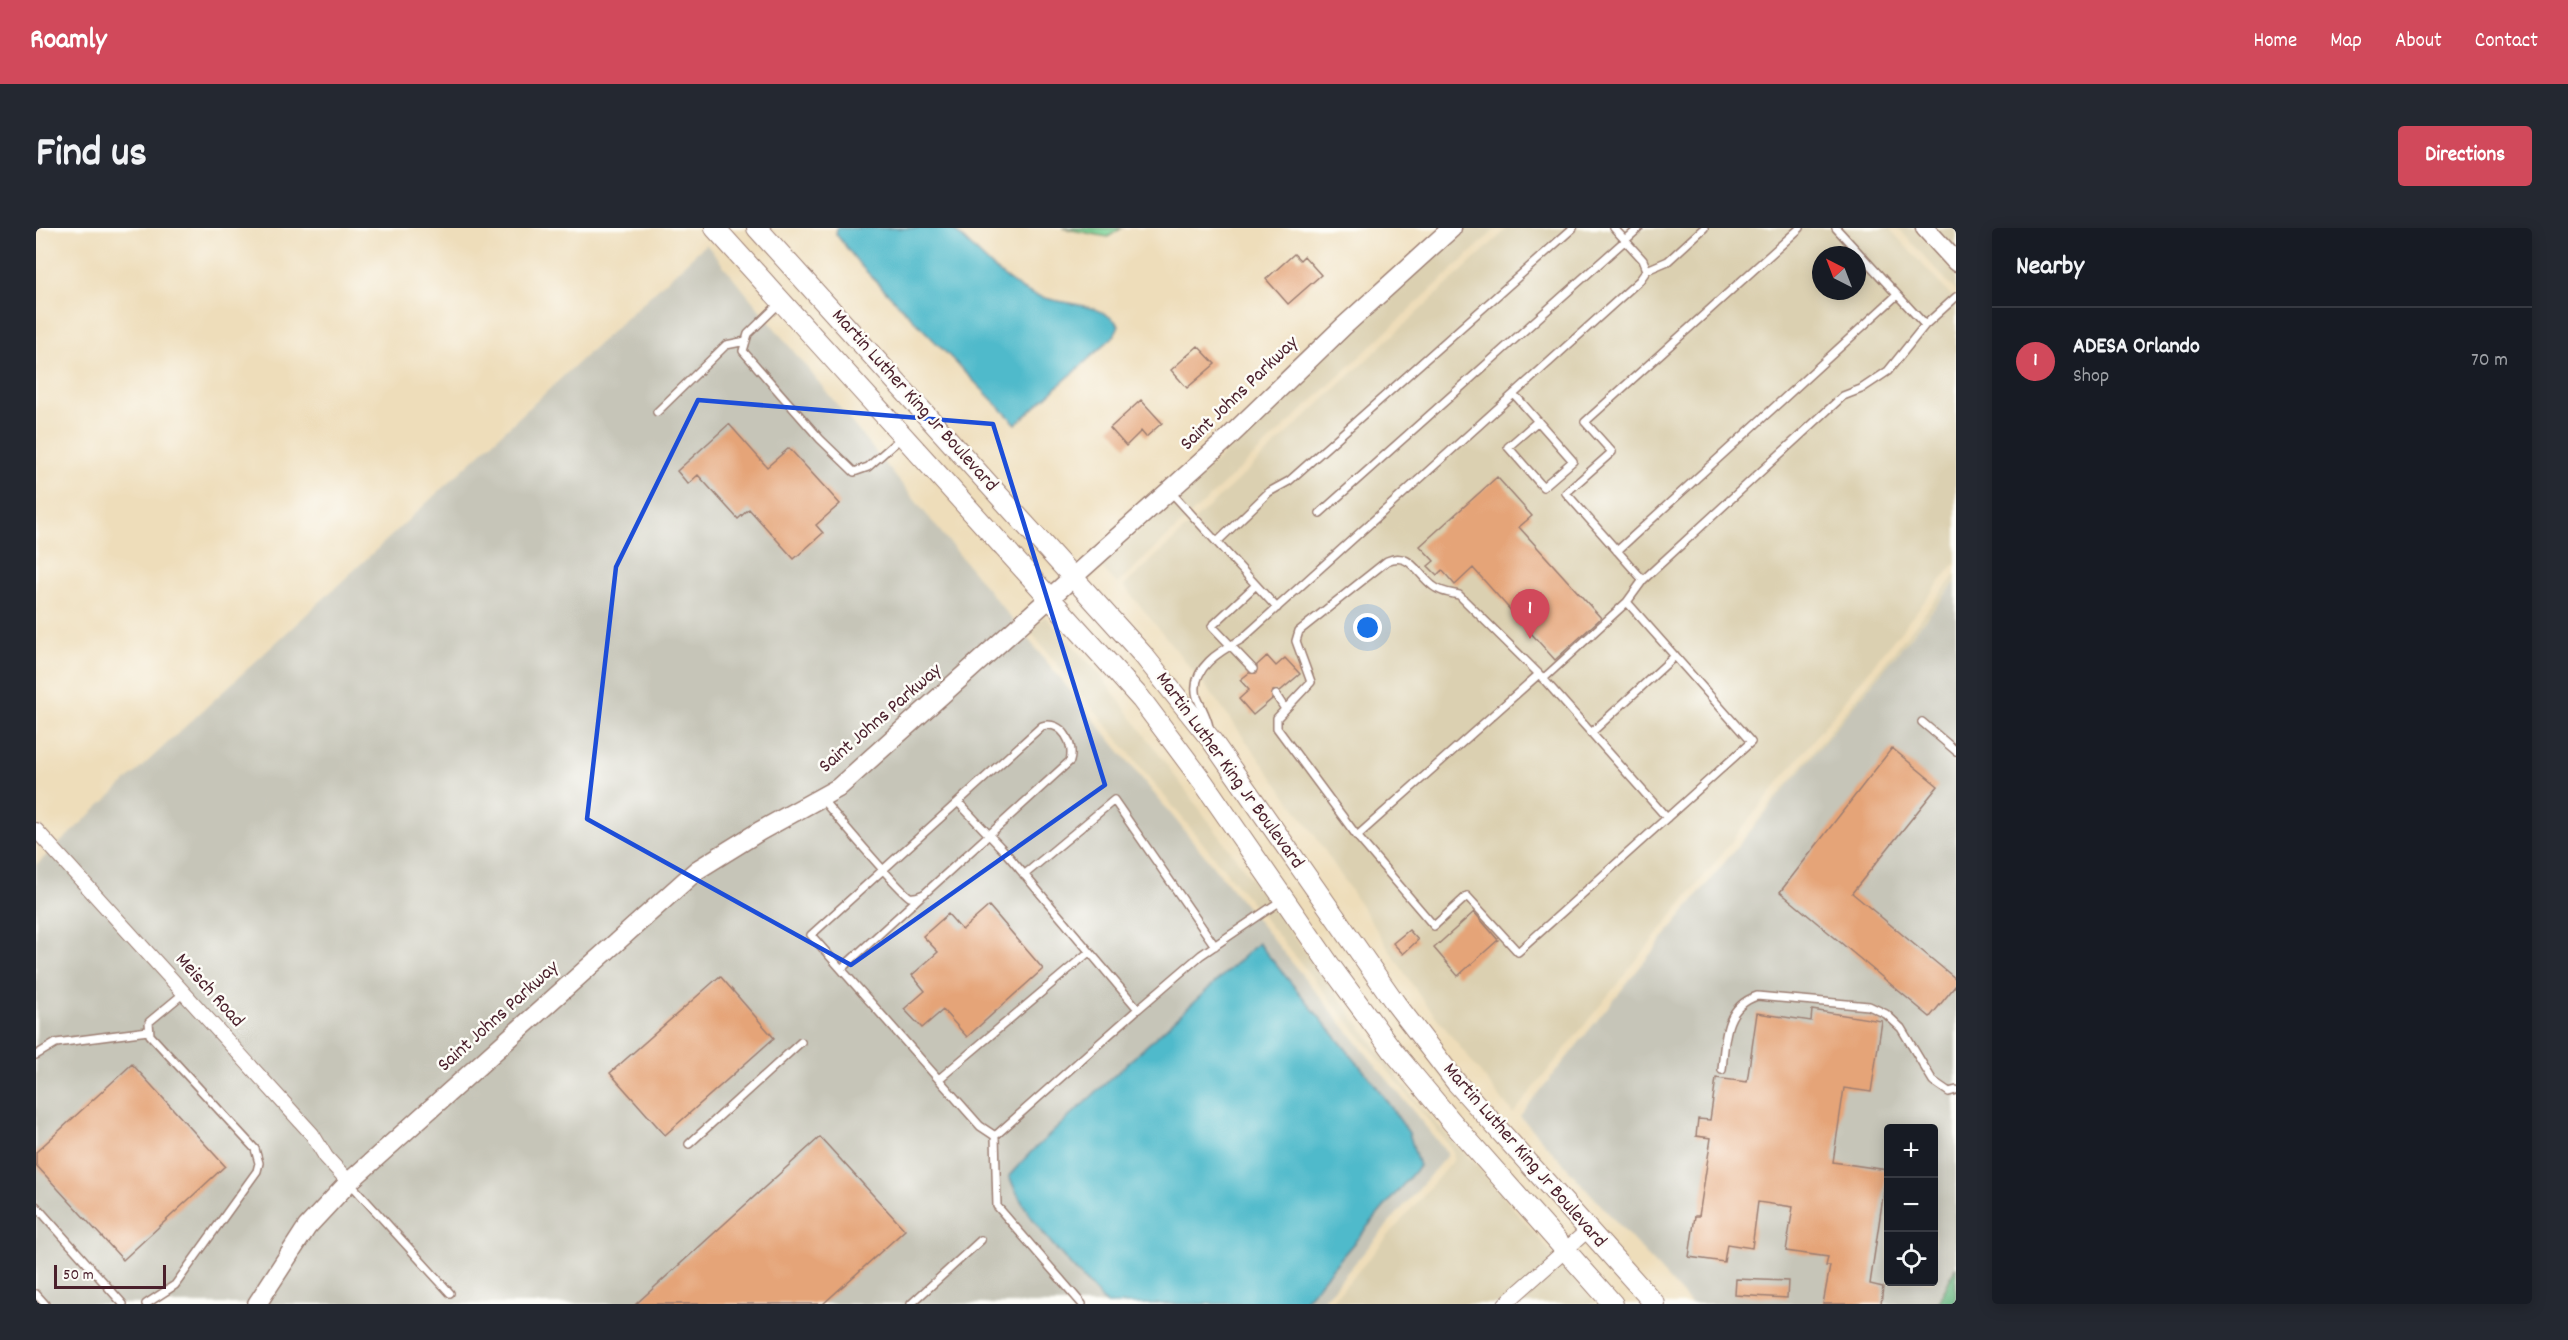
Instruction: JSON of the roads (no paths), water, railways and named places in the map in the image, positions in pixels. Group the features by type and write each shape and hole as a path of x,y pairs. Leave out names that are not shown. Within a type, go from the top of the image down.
{"main road":[{"name":"Martin Luther King Jr Boulevard","path":"715,228 1141,699 1203,782 1329,964 1393,1051 1452,1122 1613,1304"},
{"name":"Martin Luther King Jr Boulevard","path":"757,228 1144,656 1212,741 1396,1004 1456,1082 1655,1304"},
{"path":"782,302 795,297 806,301 872,372 894,380"},
{"path":"1281,893 1288,850"}],"street":[{"name":"Saint Johns Parkway","path":"257,1304 307,1227 349,1182 697,870 760,831 838,788 1170,491 1344,326 1452,228"},
{"path":"1925,228 1954,258"},
{"name":"Meisch Road","path":"36,830 312,1134 326,1157 349,1182"},
{"path":"1504,1304 1588,1229"}],"lane":[{"path":"1216,542 1269,492 1289,481 1573,228"},
{"path":"1614,228 1643,260 1647,270"},
{"path":"1320,513 1640,228"},
{"path":"1212,741 1207,715 1197,696 1197,680 1205,665 1221,650 1242,639 1277,608 1640,280 1647,270 1668,261 1704,228"},
{"path":"1643,580 1566,493 1612,452 1586,422 1800,228"},
{"path":"1836,228 1925,325"},
{"path":"1617,551 1897,295"},
{"path":"1357,836 1627,602 1643,580 1843,396 1888,371 1925,325 1956,297"},
{"path":"782,302 748,334 743,351 820,439 854,472 868,467 904,435"},
{"path":"657,412 726,345 746,341"},
{"path":"1514,394 1538,421 1573,461 1543,487 1508,447 1538,421"},
{"path":"1170,491 1277,608"},
{"path":"1627,602 1750,742 1667,818 1518,952 1467,896 1434,926 1357,836 1277,728 1277,718 1311,682 1296,641 1299,632 1387,561 1396,557 1406,559 1433,586 1459,595 1541,676 1667,818"},
{"path":"1253,669 1212,626 1256,585"},
{"path":"1591,733 1675,656"},
{"path":"1276,695 1285,709"},
{"path":"1922,722 1956,751"},
{"path":"841,969 1070,761 1073,752 1070,741 1056,726 1049,724 1042,726 811,935 841,969 939,1079 980,1126 995,1136"},
{"path":"821,798 908,896 916,897 924,894"},
{"path":"1024,875 1114,800 1215,946"},
{"path":"958,802 1024,875 1138,1009"},
{"path":"995,1136 1138,1009 1281,893"},
{"path":"939,1079 1089,952"},
{"path":"146,1304 175,1285 257,1172 260,1164 255,1149 148,1031 149,1022 184,993"},
{"path":"1722,1070 1726,1029 1733,1013 1746,1000 1757,996 1869,1006 1886,1014 1901,1028 1933,1081 1949,1092 1956,1090"},
{"path":"36,1055 56,1043 148,1031"},
{"path":"688,1144 801,1042"},
{"path":"995,1136 997,1206 1082,1304"},
{"path":"349,1182 450,1293"},
{"path":"36,1206 123,1304"},
{"path":"911,1304 981,1240"},
{"path":"36,1294 45,1304"}],"water":[{"path":"837,228 952,228 994,268 1022,289 1034,295 1086,306 1109,316 1119,325 1114,336 1016,424 861,266 836,234"},
{"path":"1258,943 1374,1083 1409,1133 1419,1166 1302,1304 1106,1304 1039,1228 1017,1194 1009,1176 1029,1154"}],"place":[{"name":"ADESA Orlando","path":"1530,639"}]}
